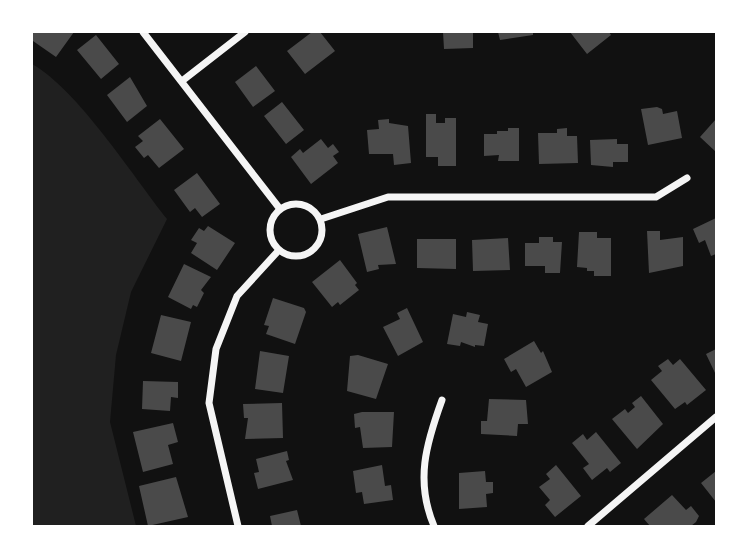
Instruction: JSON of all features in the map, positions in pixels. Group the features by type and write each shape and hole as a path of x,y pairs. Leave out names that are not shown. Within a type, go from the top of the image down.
{"street":[{"path":"144,32 280,209"},
{"path":"182,81 245,32"},
{"path":"321,219 388,197 656,197 687,178"},
{"path":"296,203 304,205 321,219 321,239 311,252 294,257 279,250 270,229 280,209 296,203"},
{"path":"237,527 209,403 216,349 237,296 279,250"},
{"path":"434,527 423,480 425,447 442,400"},
{"path":"588,527 716,417"}],"shaded area":[{"path":"32,64 50,76 86,113 167,219 131,292 116,355 110,422 136,526 32,526"}],"building":[{"path":"32,32 74,32 56,57 33,41"},
{"path":"312,32 320,32 335,51 305,74 287,51"},
{"path":"443,32 473,32 473,48 444,49"},
{"path":"498,32 533,32 533,35 500,40"},
{"path":"570,32 609,32 611,35 587,54"},
{"path":"96,35 119,64 101,79 77,50"},
{"path":"256,66 275,91 253,107 235,82"},
{"path":"130,77 147,106 127,122 107,95"},
{"path":"282,102 304,130 286,144 264,116"},
{"path":"641,109 662,109 663,114 677,111 682,138 648,145"},
{"path":"426,114 436,114 436,123 445,123 445,118 456,118 456,166 438,166 438,157 426,157"},
{"path":"160,119 184,149 159,168 148,155 144,158 135,147 143,141 138,136"},
{"path":"389,119 389,123 408,126 411,163 394,165 393,154 369,154 367,130 379,129 378,120"},
{"path":"716,119 716,152 700,137"},
{"path":"508,128 519,128 519,161 498,161 499,155 484,156 484,134 497,134 497,131 508,131"},
{"path":"567,128 567,136 577,136 578,163 539,164 538,133 557,133 557,129"},
{"path":"321,139 328,148 333,144 339,152 333,156 338,163 311,184 291,157 300,149 303,153"},
{"path":"617,139 617,144 628,144 628,162 613,162 613,167 591,165 590,140"},
{"path":"197,173 220,204 202,217 195,208 190,212 174,190"},
{"path":"716,218 716,254 711,256 705,240 699,243 693,229"},
{"path":"208,226 235,243 217,270 191,253 197,243 191,240 199,228 204,231"},
{"path":"387,227 396,264 378,265 379,269 367,272 358,234"},
{"path":"647,231 660,231 660,240 683,237 683,266 649,273"},
{"path":"579,232 597,232 597,238 611,238 611,276 594,276 594,271 577,267"},
{"path":"539,237 553,237 553,242 562,242 560,273 545,273 545,266 525,266 525,243 539,243"},
{"path":"508,238 510,270 473,271 472,240"},
{"path":"417,239 456,239 456,269 417,268"},
{"path":"340,260 359,290 340,305 338,302 332,307 312,282"},
{"path":"184,264 211,277 201,290 204,293 197,307 193,305 191,309 168,297"},
{"path":"273,298 304,308 306,312 295,344 266,334 269,326 264,325"},
{"path":"407,308 423,342 398,356 383,327 400,319 397,313"},
{"path":"467,312 480,315 478,322 488,324 484,346 475,347 461,342 460,346 447,344 453,314 466,317"},
{"path":"161,315 191,322 181,361 151,353"},
{"path":"534,341 541,353 543,351 552,372 526,387 516,369 511,372 504,359"},
{"path":"716,349 716,375 706,354"},
{"path":"260,351 289,356 283,393 255,389"},
{"path":"358,355 388,364 376,399 347,391 350,356"},
{"path":"668,359 673,365 680,359 706,390 687,405 685,402 675,409 651,380 662,371 658,366"},
{"path":"143,381 178,382 178,398 171,397 170,411 142,409"},
{"path":"641,396 663,424 637,449 612,419 625,409 628,413 635,407 632,403"},
{"path":"489,399 526,400 528,424 518,424 517,436 481,434 481,421 487,421"},
{"path":"282,403 283,438 245,439 248,418 244,418 243,404"},
{"path":"394,412 392,447 363,448 360,427 355,428 354,414"},
{"path":"173,423 178,442 168,445 173,464 143,472 133,432"},
{"path":"596,432 621,463 610,472 607,468 592,480 583,468 589,464 572,443 583,434 587,440"},
{"path":"287,451 289,460 286,461 293,480 258,489 254,473 259,472 256,459"},
{"path":"382,465 385,486 391,485 393,500 364,504 362,492 356,493 353,471"},
{"path":"556,465 581,496 555,517 545,505 550,500 539,487 550,479 546,474"},
{"path":"485,471 486,482 493,482 493,493 486,494 487,507 459,509 459,473"},
{"path":"716,471 716,502 701,483"},
{"path":"176,477 188,517 148,526 139,486"},
{"path":"672,495 686,510 691,506 699,516 696,522 691,526 650,526 644,519"},
{"path":"297,510 301,526 272,526 270,516"}]}
